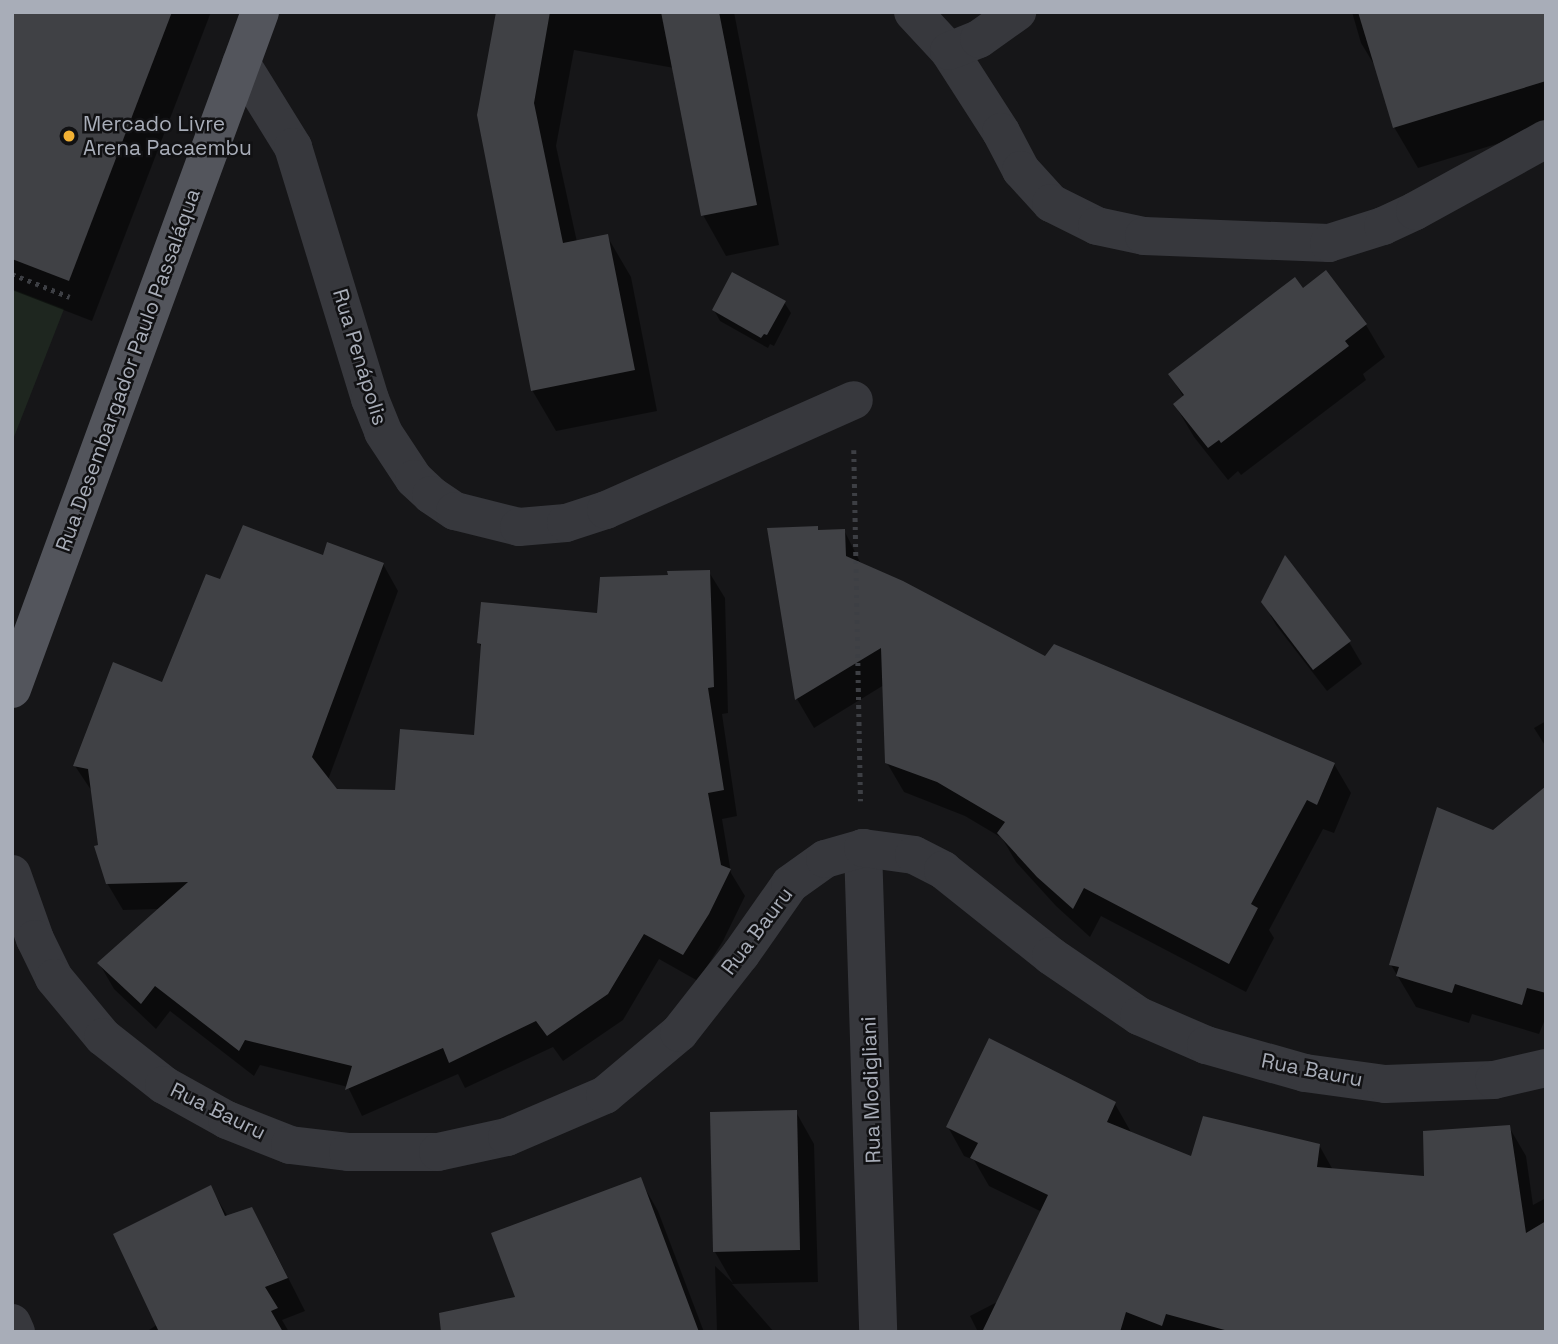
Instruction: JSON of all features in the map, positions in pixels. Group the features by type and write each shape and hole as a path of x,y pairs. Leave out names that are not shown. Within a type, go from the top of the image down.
{"main road":[{"name":"Rua Desembargador Paulo Passaláqua","path":"12,689 260,12"}],"street":[{"path":"913,12 949,51 1001,132 1021,170 1051,203 1097,226 1144,236 1329,243 1383,226 1415,211 1546,139"},
{"path":"949,51 979,39 1017,12"},
{"name":"Rua Penápolis","path":"241,63 293,147 370,399 383,432 414,479 431,495 455,511 519,527 566,523 606,510 855,400"},
{"name":"Rua Bauru","path":"12,874 20,939 103,1037 164,1085 228,1120 290,1145 348,1152 438,1152 507,1137 606,1095 679,1033 741,954 790,884 825,859 863,848 914,855 943,870 1051,956 1139,1016 1206,1045 1305,1073 1385,1084 1494,1080 1546,1068"},
{"name":"Rua Modigliani","path":"863,848 878,1332"},
{"path":"12,1323 16,1332"}],"path":[{"path":"12,274 71,297"},
{"path":"853,478 860,787"}],"shaded area":[{"path":"12,289 64,309 12,442"}],"building":[{"name":"Mercado Livre Arena Pacaembu","path":"12,12 172,12 69,281 12,259"},
{"path":"496,12 550,12 534,103 563,243 608,234 635,370 531,391 477,115"},
{"path":"661,12 719,12 757,205 701,216"},
{"path":"1358,12 1546,12 1546,81 1393,128"},
{"path":"1326,270 1367,324 1345,341 1349,346 1221,443 1219,440 1208,448 1173,404 1184,395 1168,374 1295,277 1303,288"},
{"path":"732,272 786,301 767,335 764,334 761,338 712,310"},
{"path":"243,525 323,555 327,542 384,563 312,757 337,789 395,790 400,729 474,735 481,644 477,643 481,602 597,613 600,577 668,575 667,571 710,570 714,687 708,688 724,790 708,793 721,865 731,869 709,914 683,955 644,934 608,994 547,1036 536,1021 449,1063 443,1048 345,1090 352,1066 245,1040 239,1051 155,986 141,1004 97,963 188,882 106,884 94,846 98,845 88,769 73,766 113,662 162,682 206,574 220,579"},
{"path":"818,526 818,530 845,529 846,556 903,581 1045,656 1054,644 1335,763 1317,805 1307,800 1251,904 1258,908 1229,964 1084,888 1073,909 1037,877 997,833 1005,822 937,782 885,763 881,648 795,700 767,528"},
{"path":"1285,555 1351,641 1313,670 1261,602"},
{"path":"1546,786 1546,993 1527,988 1522,1005 1455,984 1452,993 1396,976 1399,967 1389,965 1437,807 1493,830"},
{"path":"989,1038 1116,1102 1107,1122 1191,1156 1203,1116 1320,1144 1317,1167 1424,1176 1423,1131 1510,1125 1526,1233 1546,1221 1546,1332 1232,1332 1166,1314 1162,1326 1126,1312 1120,1332 982,1332 1048,1195 970,1158 978,1143 946,1127"},
{"path":"797,1110 800,1250 713,1252 710,1112"},
{"path":"641,1177 699,1332 441,1332 439,1313 515,1297 491,1233"},
{"path":"211,1185 225,1216 252,1207 288,1278 265,1287 278,1308 271,1311 283,1332 159,1332 113,1234"}],"place":[{"name":"Mercado Livre Arena Pacaembu","path":"69,136"}]}
